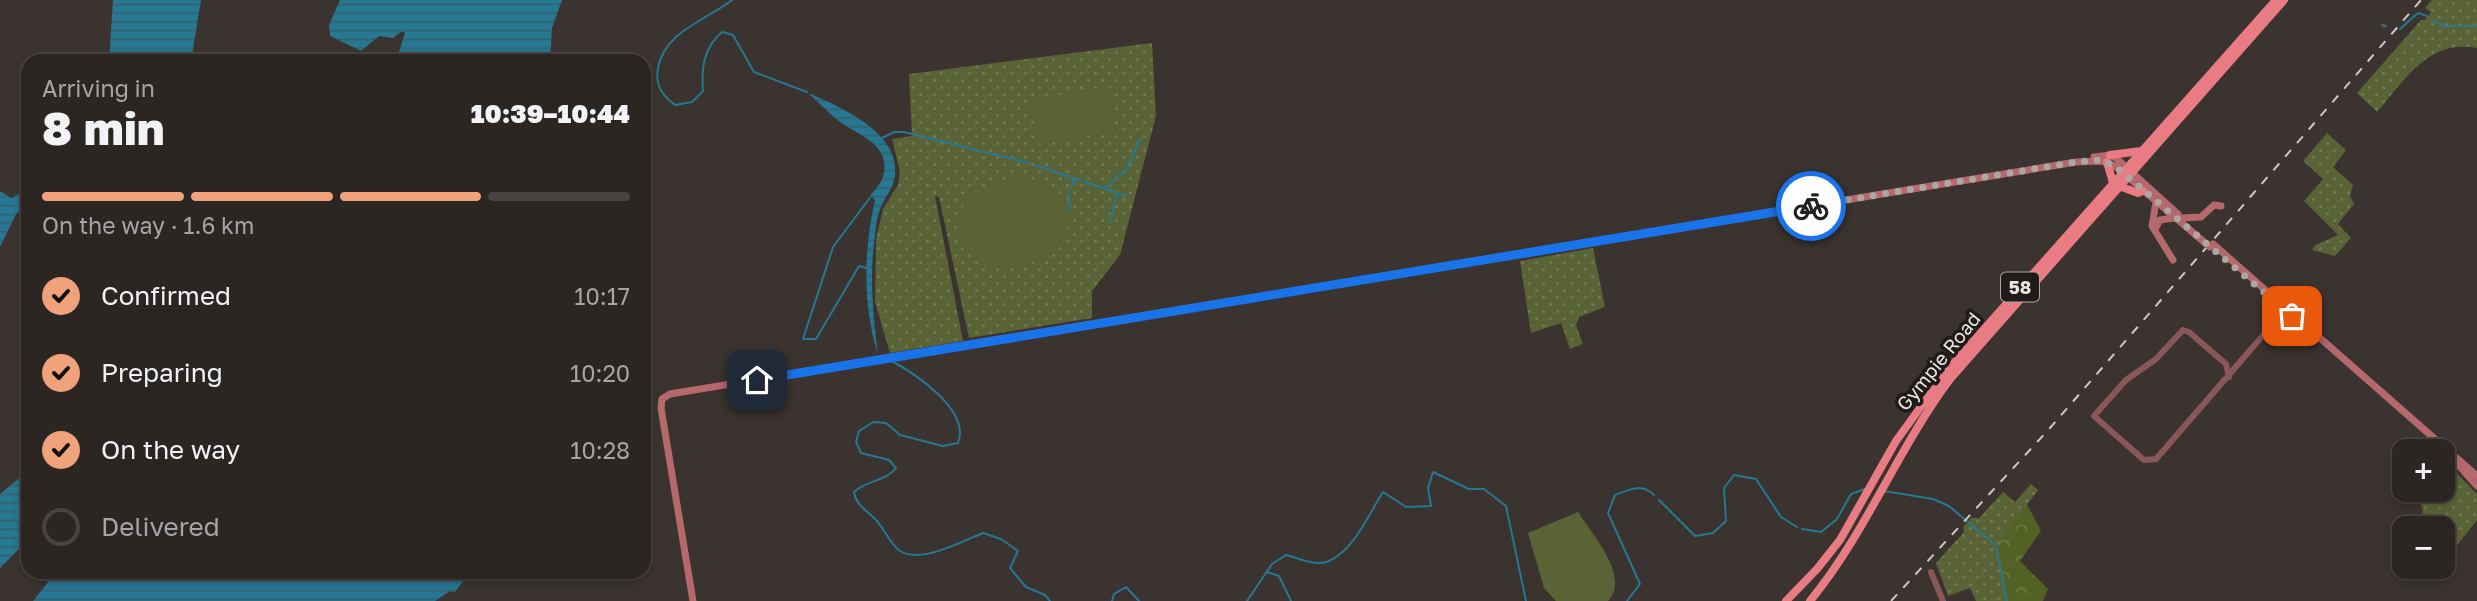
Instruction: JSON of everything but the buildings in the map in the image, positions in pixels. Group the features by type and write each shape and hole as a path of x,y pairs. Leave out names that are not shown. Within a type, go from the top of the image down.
{"highway":[{"name":"Gympie Road","path":"2127,172 2141,151 2276,0"},
{"name":"Gympie Road","path":"1786,601 1828,556 1866,496 1896,441 1937,382 2284,0"},
{"path":"2141,151 2109,158 2116,184 2138,193 2143,191"},
{"name":"Gympie Road","path":"1811,601 1841,562 1917,426 1950,379 2116,184"}],"main road":[{"path":"692,601 661,408 662,399 670,394 2109,158 2432,439"},
{"path":"2127,172 2143,191 2179,218"},
{"path":"2156,202 2152,218 2155,229 2173,260"},
{"path":"2155,229 2160,220 2198,218 2214,205 2221,206"},
{"path":"2455,459 2477,476"},
{"path":"2455,461 2477,486"}],"street":[{"path":"2229,377 2226,364 2189,332 2183,330 2156,359 2126,380 2094,416 2144,460 2156,459 2229,377 2285,310"},
{"path":"2226,364 2240,364"},
{"path":"1931,572 1943,601"}],"green space":[{"path":"2432,0 2477,0 2477,48 2460,47 2431,56 2408,75 2377,112 2357,93 2421,20 2425,20 2431,12 2425,8"},
{"path":"1152,43 1156,116 1120,255 1092,291 1092,318 969,338 939,197 935,196 963,341 890,353 875,302 876,239 883,209 898,185 900,171 892,139 912,136 909,74"},
{"path":"1109,87 1116,131 1037,144 1030,100"},
{"path":"2327,133 2346,150 2333,167 2353,185 2350,196 2354,204 2338,224 2351,238 2335,256 2312,250 2315,245 2338,235 2304,201 2323,179 2303,161"},
{"path":"1018,177 1049,186 1066,201 1070,219 1063,237 1048,253 1027,264 1003,268 978,260 968,253 961,244 957,224 972,195 995,182"},
{"path":"1593,248 1605,307 1579,317 1576,325 1583,344 1570,349 1561,323 1531,333 1520,261"},
{"path":"2455,471 2477,494 2477,520 2455,548 2455,516 2423,516 2422,506 2418,502 2455,502"},
{"path":"2031,484 2038,490 1996,546 2006,601 1976,601 1970,588 1948,596 1936,563 1964,532 1963,527 1971,518 1979,518 2003,492 2015,502"},
{"path":"2024,499 2041,531 2020,561 2048,589 2043,601 1980,601 1985,593 1973,528"},
{"path":"1578,512 1600,544 1612,568 1614,591 1608,601 1556,601 1544,588 1528,533"}],"water":[{"path":"113,0 201,0 192,54 109,54"},
{"path":"340,0 562,0 552,28 550,54 398,54 405,33 402,31 393,38 379,36 361,51 330,36 329,25"},
{"path":"808,93 837,106 868,125 890,149 895,164 894,181 878,216 873,250 872,295 878,354 869,316 866,277 875,200 872,197 868,199 883,177 883,157 879,149 865,137 840,122"},
{"path":"0,191 11,198 21,193 21,210 16,214 0,247"},
{"path":"21,477 21,547 0,568 0,494"},
{"path":"50,579 464,580 455,592 450,591 435,601 33,601"}],"waterway":[{"path":"732,0 688,28 669,45 658,68 658,80 663,94 675,105 692,102 703,91 705,58 711,44 722,32 733,35 754,72 807,92"},
{"path":"2400,29 2418,13 2427,16"},
{"path":"2433,21 2445,26 2477,26"},
{"path":"2382,25 2386,26"},
{"path":"882,138 894,132 904,132 1029,163"},
{"path":"1105,188 1126,170 1140,139"},
{"path":"1036,165 1117,193 1110,222"},
{"path":"1071,187 1075,179"},
{"path":"1068,193 1070,209"},
{"path":"1117,193 1126,196"},
{"path":"869,199 833,247 803,339 816,339 859,266 870,269"},
{"path":"890,360 925,383 949,406 960,430 958,443 943,446 900,435 886,423 873,422 859,431 856,442 861,453 889,460 896,468 887,476 854,492 857,501 877,521 897,548 909,554 919,555 942,550 983,533 1001,539 1018,551 1010,568 1026,587 1045,595 1050,601"},
{"path":"1247,601 1272,564 1286,555 1319,563 1338,556 1360,531 1383,492 1406,507 1431,506 1428,488 1433,472 1469,489 1484,489 1506,506 1526,601"},
{"path":"1659,500 1695,536 1713,533 1726,521 1724,488 1734,475 1756,479 1781,517 1797,527"},
{"path":"1627,601 1640,584 1608,513 1615,495 1620,493 1640,488 1654,495"},
{"path":"1802,529 1821,532 1837,519 1851,494 1865,489"},
{"path":"1884,491 1933,499 1949,506 1996,546 2007,601"},
{"path":"1267,572 1279,576 1291,601"},
{"path":"1112,601 1114,594 1126,587 1139,601"}],"railway":[{"path":"1891,601 2050,428 2421,0"}],"way so far":[{"path":"1811,206 2076,162 2104,161 2115,166 2292,316"}],"route":[{"path":"757,380 1811,206"}]}
